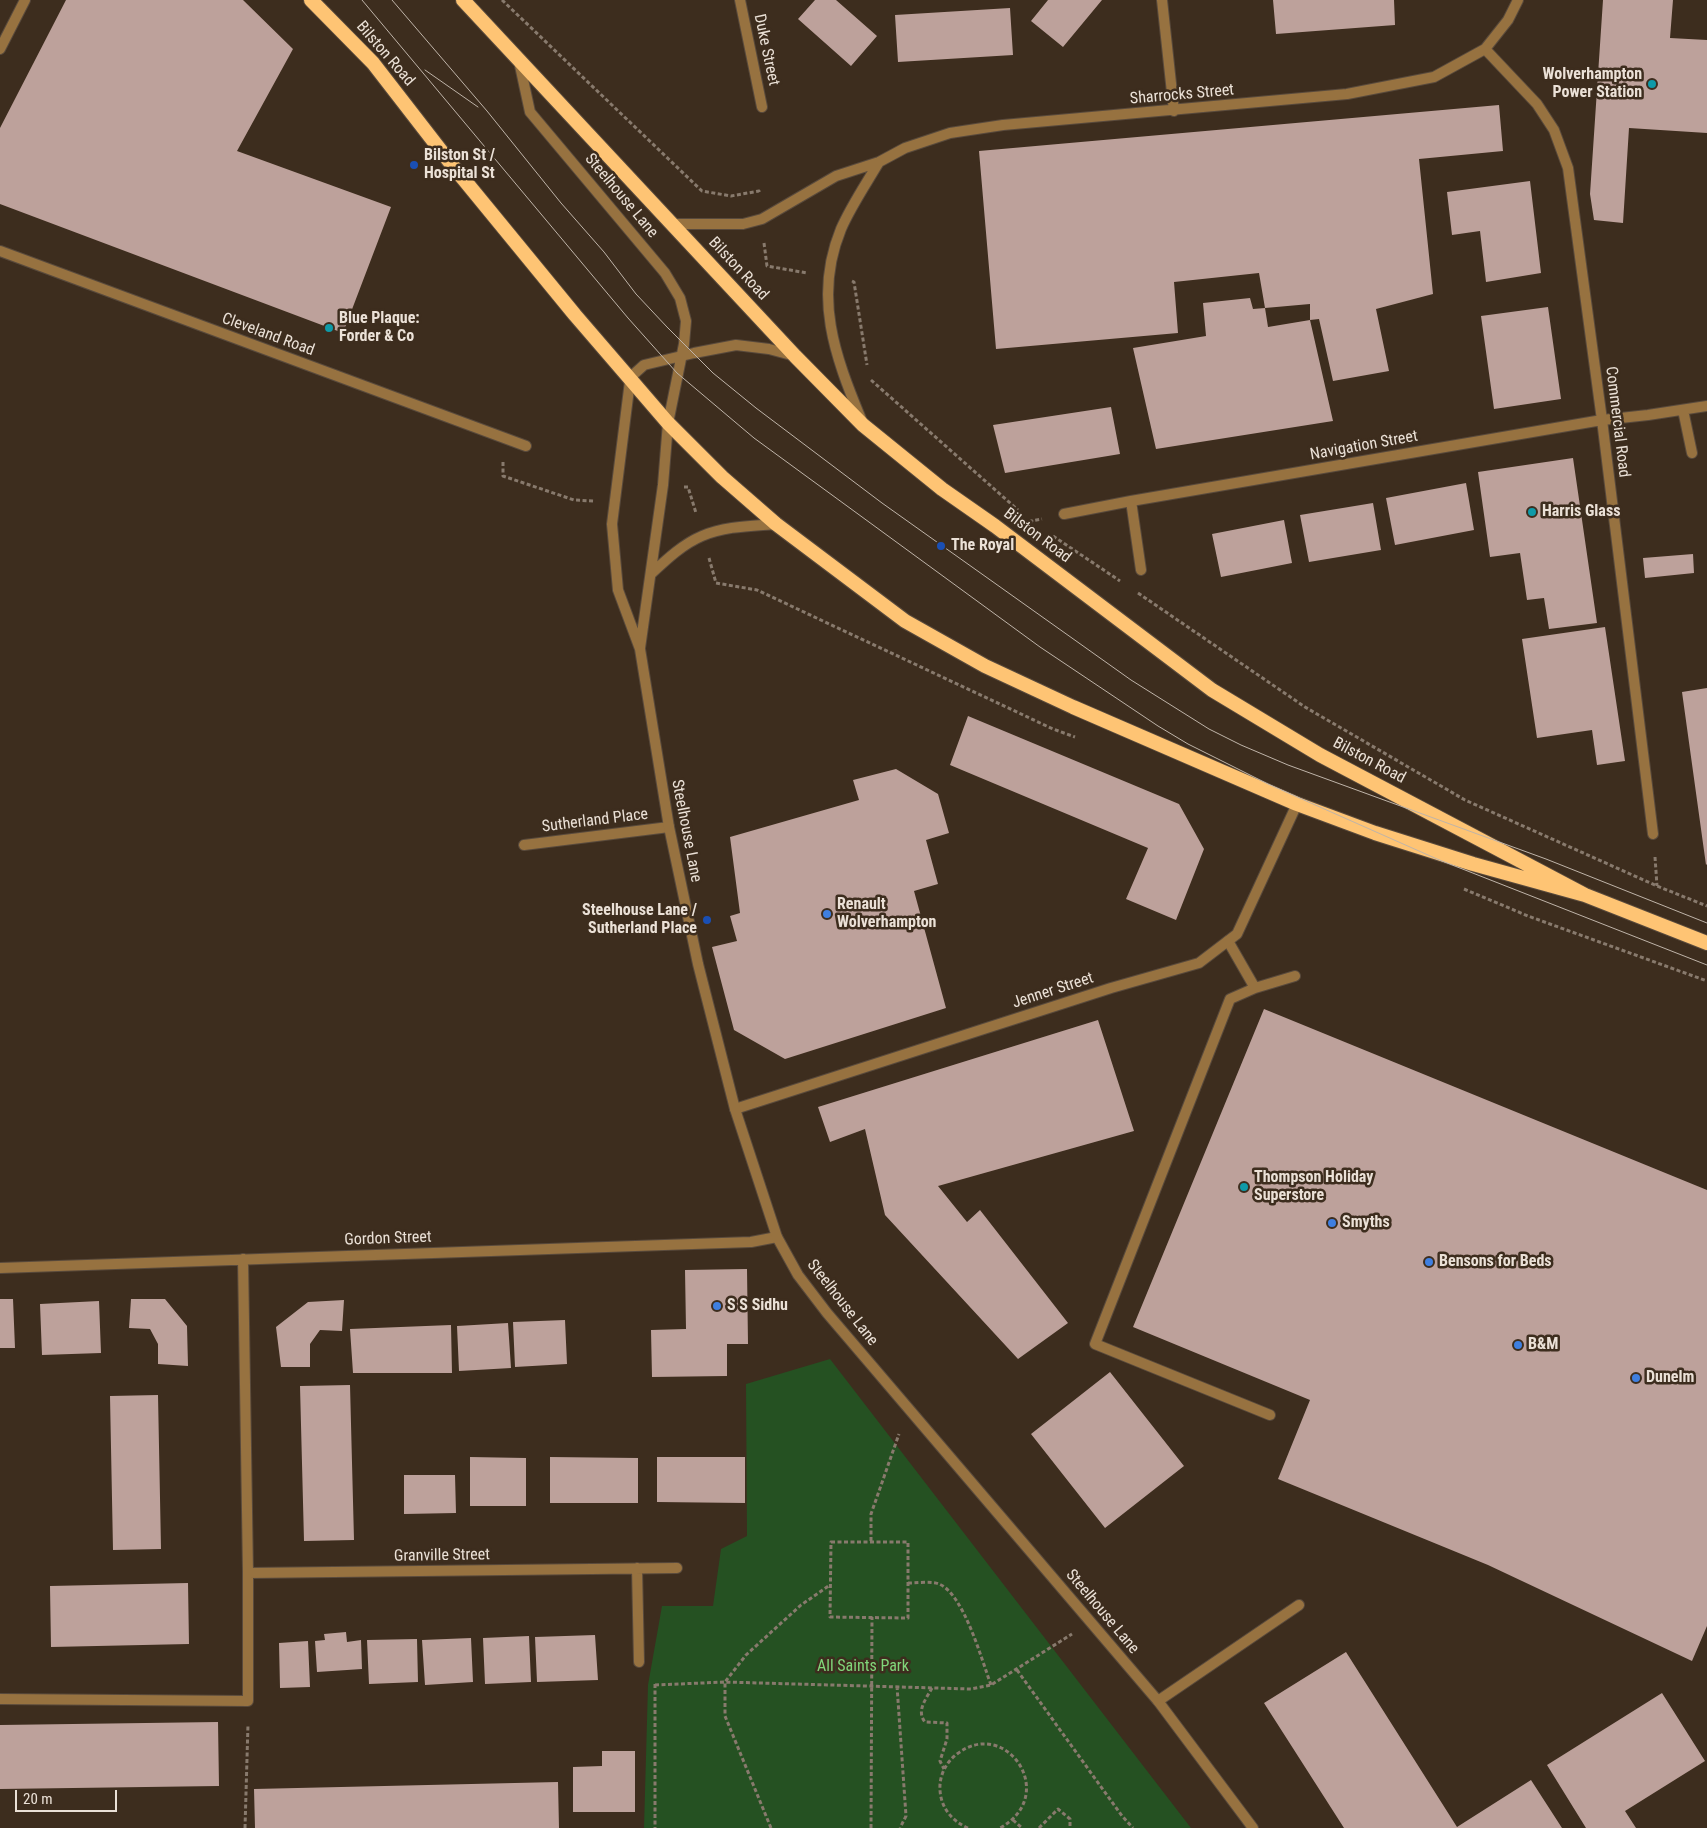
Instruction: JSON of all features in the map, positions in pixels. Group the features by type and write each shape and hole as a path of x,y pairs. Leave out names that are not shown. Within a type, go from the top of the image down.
{"highway":[{"name":"Bilston Road","path":"311,0 373,63 452,165 630,381 668,423 722,476 776,524 905,621 985,666 1073,707 1297,804 1375,833 1473,864 1585,895 1707,943"},
{"name":"Bilston Road","path":"463,0 795,356 863,426 942,489 995,526 1212,690 1320,755 1585,895"}],"street":[{"path":"0,49 25,0"},
{"name":"Duke Street","path":"740,0 762,107"},
{"path":"1162,0 1174,111"},
{"path":"1485,49 1508,20 1518,0"},
{"name":"Sharrocks Street","path":"672,224 742,224 762,219 836,176 879,162 906,148 950,134 1003,125 1347,94 1434,77 1485,49"},
{"name":"Commercial Road","path":"1485,49 1537,104 1554,130 1568,168 1602,420 1653,834"},
{"name":"Steelhouse Lane","path":"519,61 530,112 654,258 680,298 686,322 668,423 663,485 640,649"},
{"path":"863,426 834,348 829,325 828,289 831,262 841,229 879,162"},
{"name":"Cleveland Road","path":"0,251 526,446"},
{"path":"630,381 634,374 644,365 736,345 770,349 795,356"},
{"name":"Steelhouse Lane","path":"630,381 612,524 618,590 640,649 669,827 712,1025 735,1109 778,1237 798,1275 827,1313 1158,1701 1253,1828"},
{"name":"Navigation Street","path":"1064,514 1602,420 1707,406"},
{"path":"1683,410 1692,453"},
{"path":"1131,501 1141,570"},
{"path":"652,572 680,549 702,536 734,527 776,524"},
{"name":"Jenner Street","path":"735,1109 1102,991 1198,963 1237,934 1297,804"},
{"name":"Sutherland Place","path":"524,845 669,827"},
{"path":"1228,941 1255,988"},
{"path":"1270,1416 1095,1344 1230,998 1295,976"},
{"name":"Gordon Street","path":"0,1268 751,1242 778,1237"},
{"path":"0,1699 248,1701 243,1259"},
{"path":"637,1568 639,1662"},
{"name":"Granville Street","path":"248,1573 678,1568"},
{"path":"1158,1701 1298,1605"}],"path":[{"path":"502,0 702,191 731,196 759,191"},
{"path":"854,282 867,368"},
{"path":"868,377 1039,526"},
{"path":"502,438 503,476 574,500"},
{"path":"1031,521 1064,514"},
{"path":"1047,532 1128,586"},
{"path":"1136,592 1305,707 1465,800 1657,886 1707,906"},
{"path":"1653,834 1657,886"},
{"path":"1464,889 1528,916 1707,981"},
{"path":"870,1542 871,1514 899,1434"},
{"path":"831,1542 908,1542 908,1583 908,1618 830,1617 831,1542"},
{"path":"908,1583 939,1584 954,1596 965,1615 991,1685"},
{"path":"771,1828 725,1716 724,1682 746,1655 801,1605 830,1585"},
{"path":"871,1828 872,1617"},
{"path":"655,1828 655,1685 724,1682 970,1689 991,1685 1072,1634"},
{"path":"1016,1670 1132,1828"},
{"path":"897,1686 906,1816 900,1828"},
{"path":"932,1688 921,1708 921,1718 924,1722 947,1723 947,1739 940,1761 944,1769"},
{"path":"246,1828 248,1701"},
{"path":"968,1828 957,1823 947,1812 941,1798 940,1784 944,1769 952,1757 963,1749 976,1744 990,1744 1003,1749 1015,1757 1023,1768 1027,1782 1027,1796 1022,1809 1013,1820 1000,1828"},
{"path":"1039,1828 1058,1808 1070,1819 1070,1828"},
{"path":"1013,1820 1022,1828"}],"green space":[{"name":"All Saints Park","path":"830,1359 1191,1828 644,1828 648,1685 662,1606 713,1606 721,1549 747,1536 746,1384"}],"building":[{"path":"66,0 243,0 293,49 237,151 391,207 343,333 0,204 0,128"},
{"path":"815,0 836,0 877,36 851,66 798,19"},
{"path":"1048,0 1102,0 1063,47 1031,21"},
{"path":"1273,0 1394,0 1395,25 1276,34"},
{"name":"Wolverhampton Power Station","path":"1603,0 1673,0 1670,38 1707,40 1707,133 1629,128 1623,223 1594,220 1590,194"},
{"path":"1010,8 1013,55 898,62 895,15"},
{"path":"1499,105 1503,151 1419,159 1433,294 1376,309 1389,371 1333,381 1319,319 1310,320 1310,304 1265,308 1259,273 1174,282 1178,333 996,349 979,151"},
{"path":"1530,181 1541,273 1486,282 1480,231 1452,235 1447,192"},
{"path":"1250,298 1253,309 1265,308 1268,327 1310,320 1333,421 1156,449 1133,348 1206,336 1203,303"},
{"path":"1548,307 1561,399 1494,409 1481,316"},
{"path":"1111,407 1120,454 1005,473 993,425"},
{"name":"Harris Glass","path":"1573,458 1597,623 1549,629 1544,598 1527,600 1520,553 1490,557 1478,472"},
{"path":"1466,483 1474,530 1395,545 1386,498"},
{"path":"1373,503 1381,550 1309,562 1300,515"},
{"path":"1284,520 1292,563 1221,577 1212,534"},
{"path":"1693,554 1694,573 1645,578 1643,558"},
{"path":"1605,627 1625,761 1597,765 1592,730 1537,738 1522,639"},
{"path":"1707,688 1707,864 1706,865 1682,692"},
{"path":"968,716 1179,804 1204,849 1176,920 1126,899 1148,848 950,765"},
{"name":"Renault Wolverhampton","path":"896,769 938,794 949,833 926,840 938,884 914,891 946,1008 785,1059 734,1030 712,947 737,941 730,916 740,913 730,837 859,800 853,780"},
{"path":"1264,1009 1707,1190 1707,1626 1692,1661 1488,1565 1278,1479 1310,1400 1133,1327"},
{"path":"1098,1020 1134,1131 938,1186 967,1222 980,1210 1068,1323 1018,1359 885,1215 865,1129 830,1142 818,1107"},
{"path":"747,1269 748,1344 727,1344 727,1376 652,1377 651,1330 686,1329 685,1270"},
{"path":"0,1299 13,1299 15,1348 0,1348"},
{"path":"131,1299 165,1299 187,1326 188,1366 158,1364 158,1344 150,1329 129,1328"},
{"path":"344,1300 342,1331 320,1330 310,1344 310,1367 281,1367 276,1327 308,1302"},
{"path":"99,1301 101,1353 42,1355 40,1304"},
{"path":"565,1320 567,1364 515,1367 513,1322"},
{"path":"508,1323 511,1368 459,1371 457,1326"},
{"path":"451,1325 452,1373 353,1373 350,1329"},
{"path":"1110,1372 1184,1466 1105,1528 1031,1434"},
{"path":"350,1385 354,1540 304,1541 300,1386"},
{"path":"158,1395 161,1549 113,1550 110,1396"},
{"path":"470,1457 526,1458 526,1506 470,1506"},
{"path":"550,1457 638,1458 638,1503 550,1503"},
{"path":"657,1457 745,1457 745,1503 657,1502"},
{"path":"404,1475 455,1475 456,1513 404,1514"},
{"path":"188,1583 189,1644 51,1647 50,1586"},
{"path":"346,1632 347,1642 361,1640 362,1669 317,1672 315,1641 325,1640 324,1634"},
{"path":"595,1635 598,1680 537,1682 535,1637"},
{"path":"529,1636 531,1682 485,1684 483,1638"},
{"path":"471,1638 473,1682 425,1685 422,1640"},
{"path":"417,1639 418,1682 369,1684 367,1640"},
{"path":"308,1641 310,1687 280,1688 279,1643"},
{"path":"1346,1652 1457,1827 1531,1780 1562,1828 1344,1828 1264,1703"},
{"path":"1662,1693 1705,1761 1625,1811 1636,1828 1586,1828 1547,1765"},
{"path":"218,1722 219,1786 0,1789 0,1725"},
{"path":"602,1751 635,1751 635,1812 573,1812 573,1767 602,1766"},
{"path":"558,1782 559,1828 255,1828 254,1789"}],"tram line":[{"path":"362,0 628,318 677,373 754,438 1040,647 1158,726 1188,744 1268,784 1437,859 1707,965"},
{"path":"392,0 487,111 561,203 604,252 636,294 713,373 756,408 882,503 1131,680 1209,729 1288,765 1546,859 1707,923"},
{"path":"425,70 478,107"}],"place":[{"name":"Wolverhampton Power Station","path":"1652,84"},
{"name":"Bilston St / Hospital St","path":"414,165"},
{"name":"Blue Plaque: Forder & Co","path":"329,328"},
{"name":"Harris Glass","path":"1532,512"},
{"name":"The Royal","path":"941,546"},
{"name":"Renault Wolverhampton","path":"827,914"},
{"name":"Steelhouse Lane / Sutherland Place","path":"707,920"},
{"name":"Thompson Holiday Superstore","path":"1244,1187"},
{"name":"Smyths","path":"1332,1223"},
{"name":"Bensons for Beds","path":"1429,1262"},
{"name":"S S Sidhu","path":"717,1306"},
{"name":"B&M","path":"1518,1345"},
{"name":"Dunelm","path":"1636,1378"}]}
